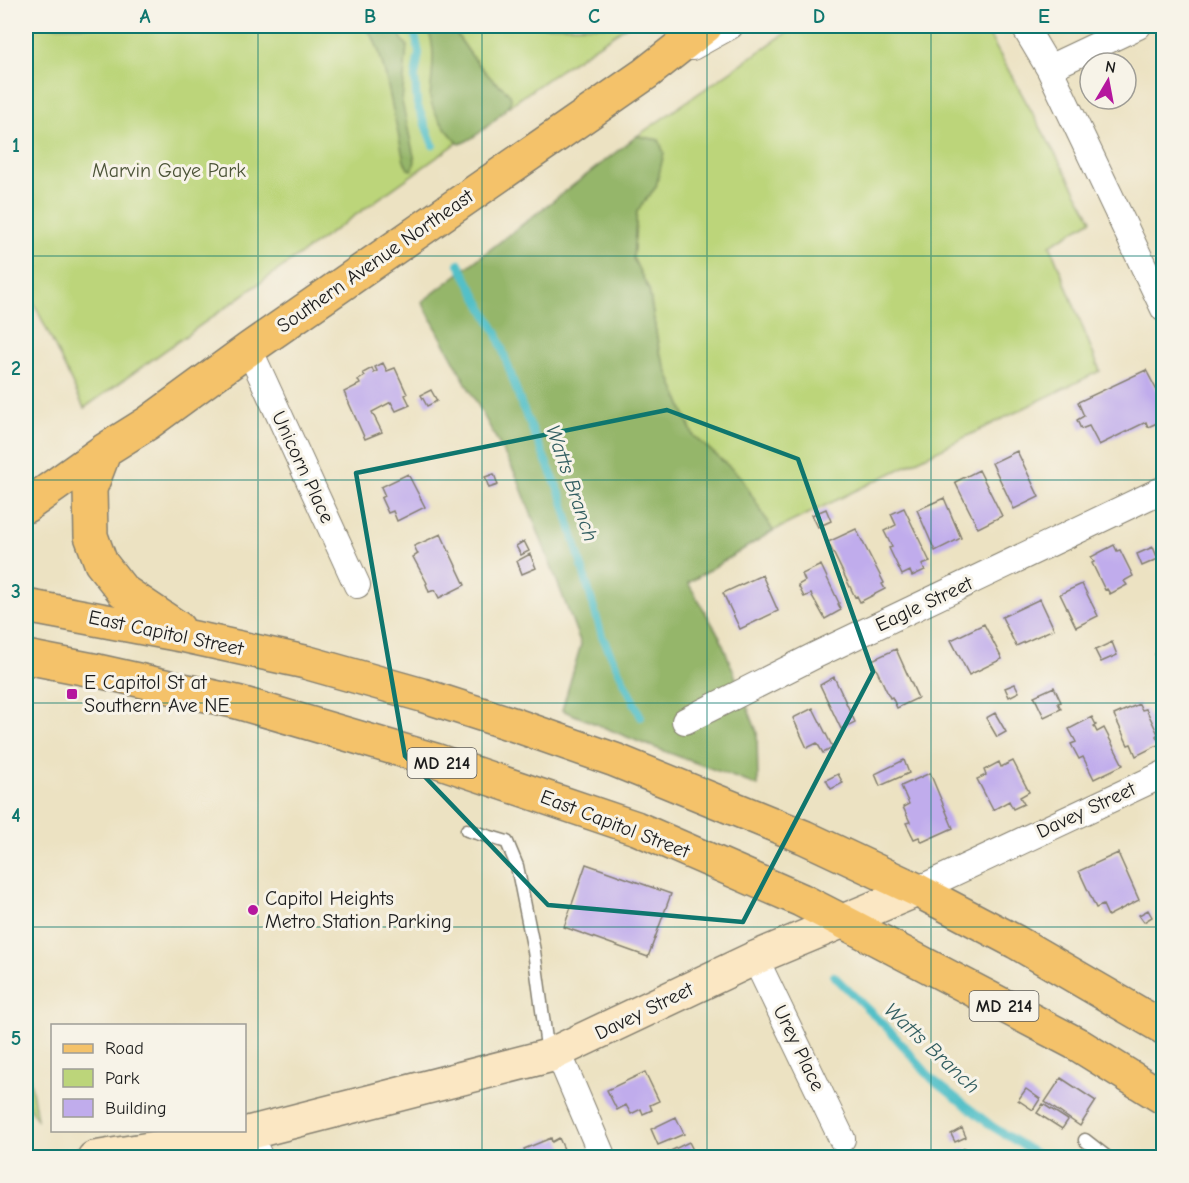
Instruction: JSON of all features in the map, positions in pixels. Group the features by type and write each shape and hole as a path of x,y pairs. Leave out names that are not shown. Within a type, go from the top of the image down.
{"main road":[{"path":"645,74 706,26"},
{"name":"Southern Avenue Northeast","path":"26,506 645,74"},
{"path":"105,450 90,489 91,536 101,563 123,591 192,637"},
{"name":"East Capitol Street","path":"26,606 192,637 305,662 422,694 615,760 804,837 916,890 1016,942 1164,1028"},
{"name":"East Capitol Street","path":"26,657 237,702 435,760 636,828 801,900 1077,1044 1164,1098"}],"street":[{"name":"Southern Avenue Northeast","path":"645,74 730,26"},
{"path":"1024,26 1048,68 1161,298"},
{"path":"1048,68 1138,26"},
{"name":"Unicorn Place","path":"249,349 357,585"},
{"name":"Eagle Street","path":"685,721 816,655 1164,489"},
{"name":"Davey Street","path":"94,1158 254,1145 553,1054 754,958 916,890 1164,774"},
{"name":"Urey Place","path":"754,958 842,1139"},
{"path":"553,1054 603,1158"}],"lane":[{"path":"467,830 507,842 517,866 553,1054"},
{"path":"1085,1140 1108,1158"},
{"path":"26,1153 26,1158"}],"highlighted area":[{"path":"667,410 798,459 873,672 743,922 548,905 405,756 356,473"}],"green space":[{"name":"Marvin Gaye Park","path":"26,26 627,26 560,70 84,408 26,286"},
{"path":"364,26 396,26 407,45 402,102 415,161 412,170 408,169 404,161 379,52 373,37"},
{"path":"427,26 452,26 475,60 493,80 508,92 511,98 510,103 493,121 459,144 441,122 430,97 433,52"},
{"path":"796,26 984,26 1092,220 1050,245 1100,371 773,531 740,477 693,435 659,350 649,290 633,258 637,211 656,187 659,140 637,136"},
{"path":"637,136 659,140 664,153 656,187 637,211 633,258 649,290 659,350 693,435 741,477 773,531 688,583 720,637 757,732 758,786 562,710 581,644 517,477 422,302"},
{"path":"26,1057 37,1119 32,1113 27,1098"}],"building":[{"path":"383,363 387,371 395,368 410,405 396,411 391,402 372,412 382,432 365,439 344,392 360,384 358,380 365,376 363,373 372,368 374,373 377,371 375,367"},
{"path":"1146,370 1164,404 1164,420 1148,427 1146,422 1099,445 1089,426 1081,429 1077,420 1084,416 1078,402"},
{"path":"431,390 437,401 427,406 421,395"},
{"path":"1017,451 1039,497 1014,509 992,463"},
{"path":"979,470 1002,516 978,528 955,482"},
{"path":"408,474 425,507 397,521 393,511 388,513 381,498 385,496 381,487"},
{"path":"494,474 498,485 489,488 485,477"},
{"path":"944,498 961,538 935,551 917,510"},
{"path":"904,508 930,562 922,565 925,570 912,576 910,571 902,575 889,548 892,547 884,531 896,525 891,514"},
{"path":"826,509 831,521 818,527 812,515"},
{"path":"856,529 885,589 860,602 857,596 855,597 828,542"},
{"path":"441,534 465,585 439,598 435,590 429,592 427,583 413,557 418,554 414,546"},
{"path":"524,541 529,551 521,555 516,546"},
{"path":"1114,545 1117,551 1120,550 1133,576 1124,581 1127,585 1110,594 1107,589 1105,590 1091,557"},
{"path":"1153,547 1158,559 1142,566 1137,554"},
{"path":"530,554 536,568 522,574 517,561"},
{"path":"821,565 841,610 825,619 811,594 804,597 798,585 805,581 802,574"},
{"path":"762,575 778,611 740,629 723,593"},
{"path":"1082,584 1098,616 1076,627 1060,594"},
{"path":"1040,599 1054,629 1016,646 1002,617"},
{"path":"984,624 1002,659 969,675 951,640"},
{"path":"1112,642 1117,655 1101,662 1095,650"},
{"path":"896,649 918,698 897,708 872,660"},
{"path":"1164,650 1164,672 1155,654"},
{"path":"834,677 855,722 841,729 820,685"},
{"path":"1015,684 1019,692 1009,697 1005,688"},
{"path":"1054,687 1061,702 1058,703 1061,709 1044,717 1034,696"},
{"path":"1139,704 1142,710 1146,709 1158,734 1156,736 1160,744 1136,756 1131,744 1128,745 1114,715"},
{"path":"813,708 833,748 823,753 817,743 807,748 793,718"},
{"path":"995,713 1006,732 997,737 986,718"},
{"path":"1092,717 1097,732 1104,728 1123,765 1094,779 1083,757 1079,759 1071,744 1076,742 1069,729"},
{"path":"904,760 909,773 880,786 875,774"},
{"path":"1013,761 1029,792 1020,797 1024,804 1013,809 1009,801 993,810 977,779 986,775 984,770 999,762 1001,767"},
{"path":"930,773 953,828 922,842 919,837 914,839 906,823 910,822 903,807 909,804 901,786"},
{"path":"838,774 843,783 831,789 826,780"},
{"path":"1118,853 1139,900 1108,916 1103,905 1096,908 1079,871"},
{"path":"586,864 671,894 648,957 564,927"},
{"path":"1148,910 1152,917 1144,922 1139,915"},
{"path":"645,1072 659,1101 650,1105 652,1110 643,1114 641,1109 631,1114 626,1105 617,1110 607,1090"},
{"path":"1061,1078 1096,1101 1080,1126 1045,1102"},
{"path":"1026,1089 1040,1099 1033,1110 1018,1100"},
{"path":"1043,1104 1068,1120 1062,1129 1037,1113"},
{"path":"676,1117 684,1134 658,1145 651,1129"},
{"path":"962,1128 966,1137 955,1142 951,1134"},
{"path":"551,1138 552,1142 559,1138 568,1158 528,1158 524,1149"},
{"path":"689,1142 697,1158 656,1158"},
{"path":"965,1148 970,1158 957,1158 955,1153"}],"waterway":[{"name":"Watts Branch","path":"410,26 414,30 419,53 415,77 417,104 433,145"},
{"name":"Watts Branch","path":"459,264 497,334 522,406 562,498 602,636 641,717"},
{"name":"Watts Branch","path":"834,976 891,1032 932,1079 993,1127 1043,1158"}],"place":[{"name":"E Capitol St at Southern Ave NE","path":"72,694"},
{"name":"Capitol Heights Metro Station Parking","path":"253,910"}]}
